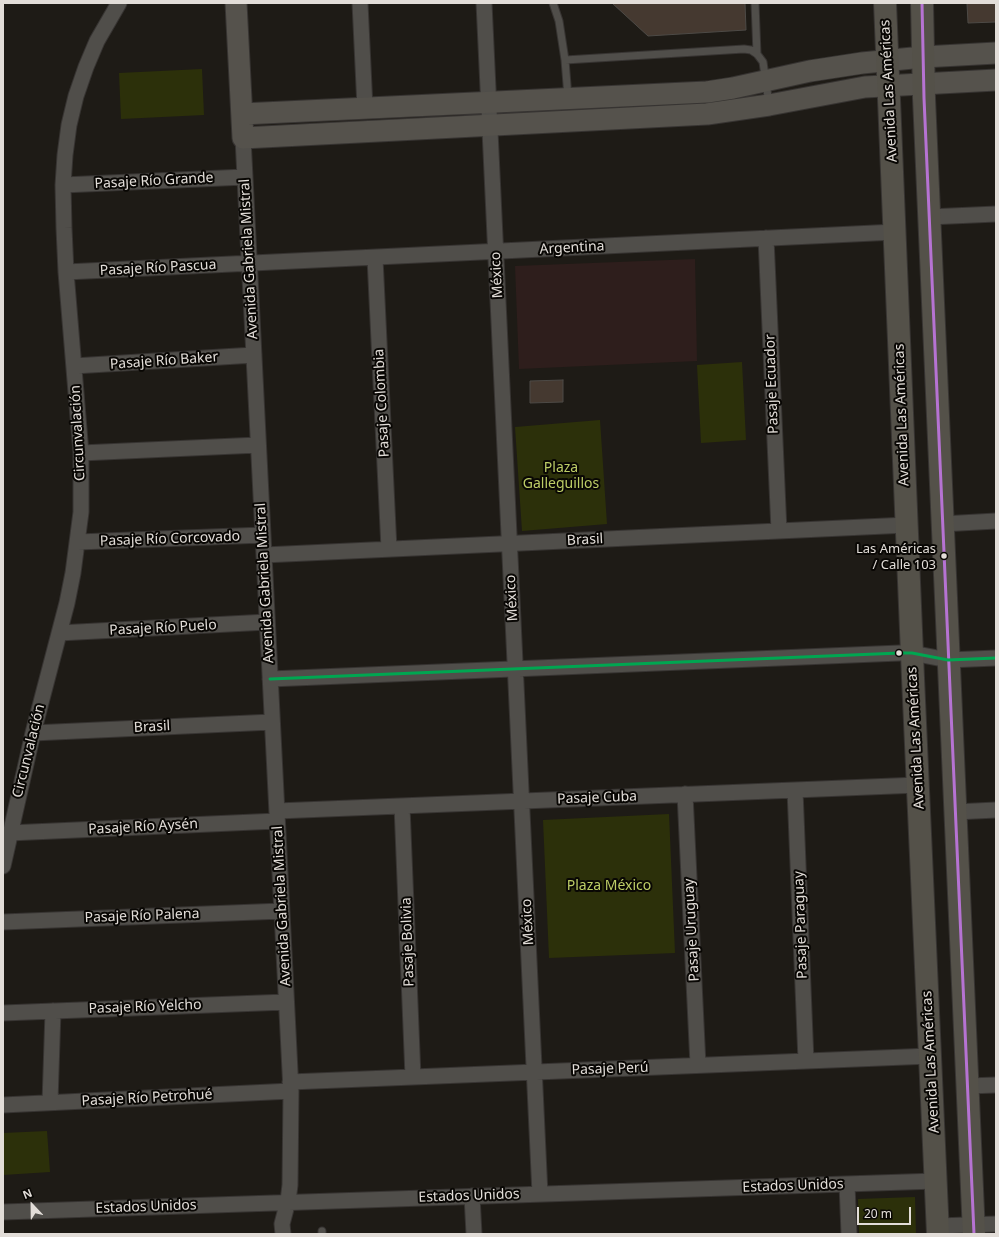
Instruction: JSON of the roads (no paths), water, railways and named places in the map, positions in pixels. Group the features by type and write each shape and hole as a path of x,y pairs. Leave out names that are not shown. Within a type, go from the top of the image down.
{"main road":[{"name":"Avenida Las Américas","path":"885,3 938,1230"},
{"path":"922,3 942,524 974,1229"}],"street":[{"name":"Circunvalación","path":"3,866 32,733 72,580 81,512 81,453 66,272 63,185 65,155 76,96 86,67 97,41 119,3"},
{"name":"Avenida Gabriela Mistral","path":"236,3 291,1087 290,1185 288,1201 282,1224 283,1234"},
{"path":"360,3 365,108"},
{"name":"México","path":"484,3 540,1194"},
{"path":"242,114 707,92 843,66 888,60 996,54"},
{"path":"243,138 708,114 769,105 848,89 889,85 996,80"},
{"name":"Pasaje Río Grande","path":"63,185 245,177"},
{"path":"929,216 996,214"},
{"name":"Argentina","path":"249,264 895,232"},
{"name":"Pasaje Ecuador","path":"766,238 779,531"},
{"name":"Pasaje Colombia","path":"374,258 389,549"},
{"name":"Pasaje Río Pascua","path":"66,272 249,264"},
{"name":"Pasaje Río Baker","path":"74,366 254,355"},
{"path":"81,453 258,445"},
{"path":"942,524 996,521"},
{"name":"Brasil","path":"264,555 907,525"},
{"name":"Pasaje Río Corcovado","path":"78,542 263,535"},
{"name":"Pasaje Río Puelo","path":"59,633 267,622"},
{"path":"270,679 912,653 948,660 996,658"},
{"name":"Brasil","path":"32,733 272,722"},
{"name":"Pasaje Cuba","path":"277,816 402,806 918,785"},
{"name":"Pasaje Paraguay","path":"795,790 806,1061"},
{"name":"Pasaje Uruguay","path":"686,794 698,1065"},
{"name":"Pasaje Bolivia","path":"402,806 413,1077"},
{"path":"955,812 996,810"},
{"name":"Pasaje Río Aysén","path":"9,833 277,816"},
{"name":"Pasaje Río Palena","path":"3,922 282,911"},
{"name":"Pasaje Río Yelcho","path":"3,1013 286,1002"},
{"path":"50,1102 53,1011"},
{"name":"Pasaje Perú","path":"291,1087 413,1077 930,1056"},
{"path":"968,1086 996,1085"},
{"name":"Pasaje Río Petrohué","path":"3,1105 291,1087"},
{"name":"Estados Unidos","path":"3,1212 288,1201 936,1181"},
{"path":"847,1184 849,1234"},
{"path":"472,1196 474,1234"},
{"path":"938,1230 974,1229 996,1224"}],"lane":[{"path":"553,3 559,21 565,60 568,99"},
{"path":"755,3 757,54"},
{"path":"565,60 744,49 751,50 757,54 763,62 769,105"}],"place":[{"name":"Las Américas / Calle 103","path":"944,556"}],"park label":[{"name":"Plaza Galleguillos","path":"561,476"},
{"name":"Plaza México","path":"609,886"}]}
